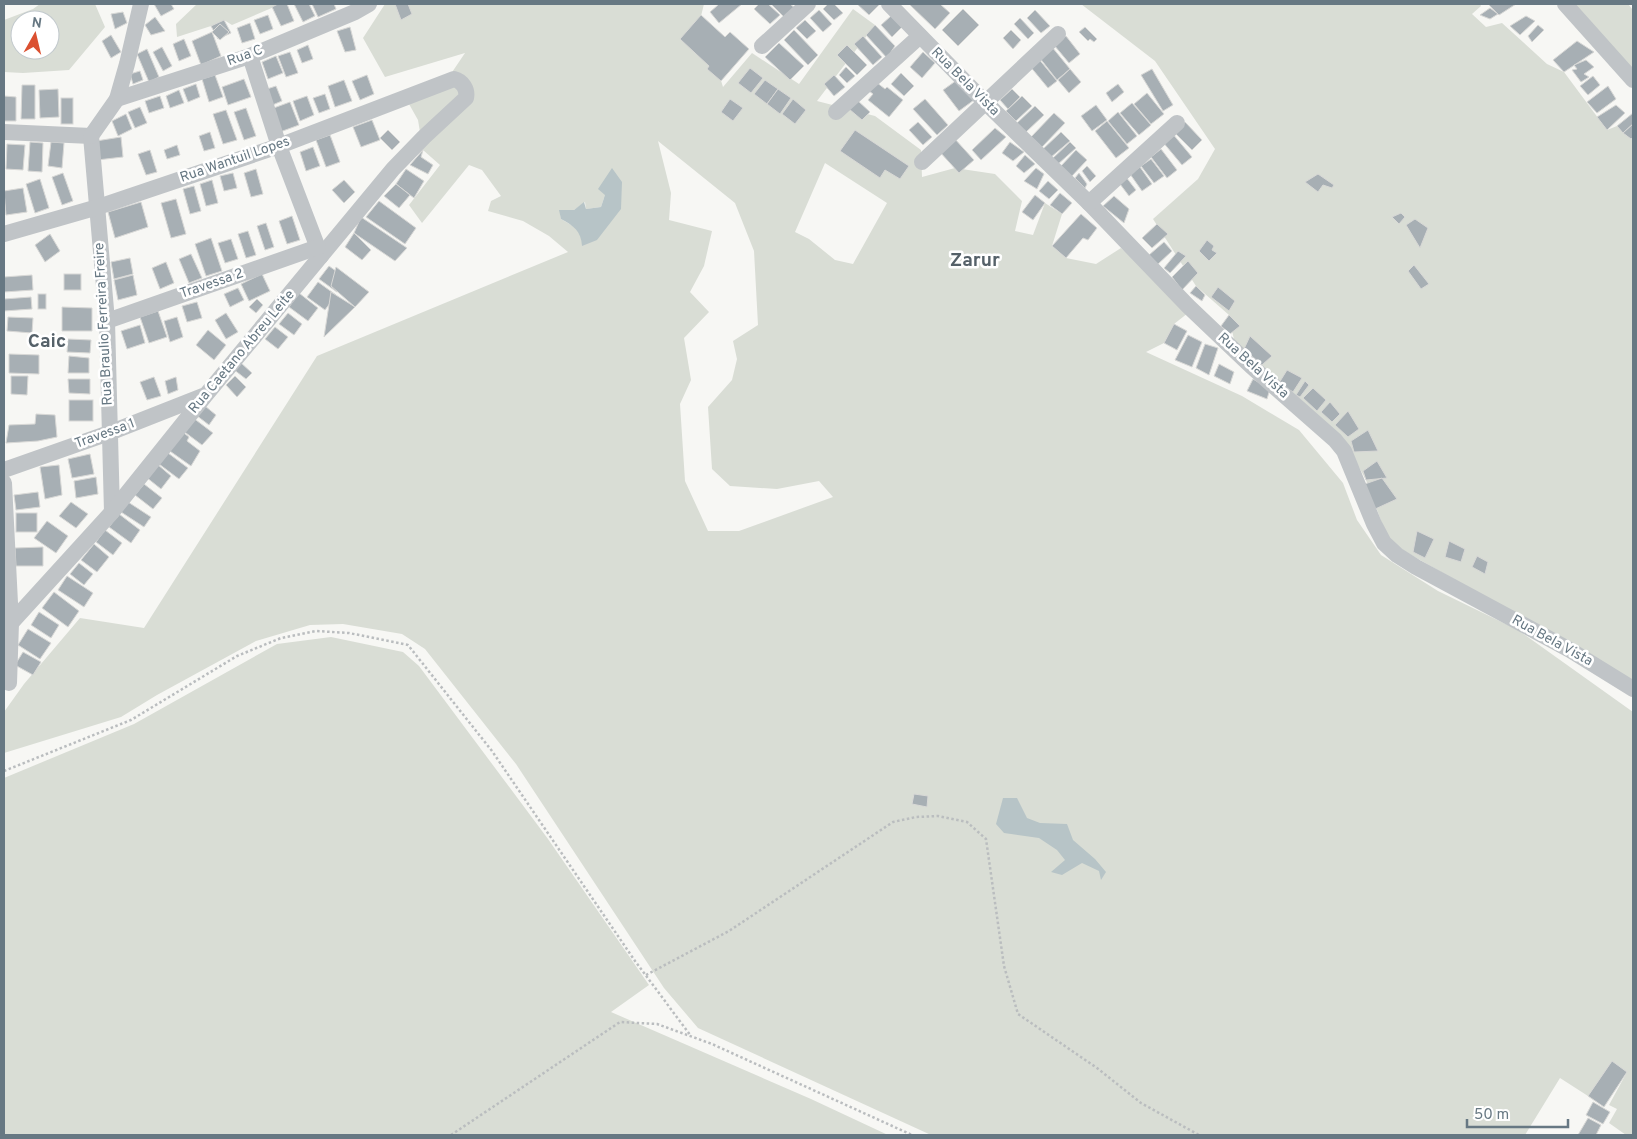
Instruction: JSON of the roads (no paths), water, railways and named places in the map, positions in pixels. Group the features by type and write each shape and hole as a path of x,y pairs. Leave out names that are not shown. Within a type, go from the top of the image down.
{"street":[{"path":"4,132 91,136 117,99 141,4"},
{"path":"762,46 808,4"},
{"name":"Rua Bela Vista","path":"889,4 986,103 1089,202 1188,306 1251,366 1335,440 1344,451 1374,524 1384,543 1397,555 1570,650 1633,689"},
{"path":"1565,4 1633,80"},
{"name":"Rua C","path":"117,99 250,56 358,7"},
{"path":"922,162 1058,34"},
{"path":"836,112 920,36"},
{"path":"250,56 279,146 319,252"},
{"name":"Rua Wantuil Lopes","path":"4,234 98,207 279,146 454,79 462,83"},
{"name":"Rua Caetano Abreu Leite","path":"11,623 112,512 319,252 393,169 466,98 467,92 462,83"},
{"path":"1089,202 1177,122"},
{"name":"Rua Braulio Ferreira Freire","path":"91,136 107,321 112,512"},
{"name":"Travessa 2","path":"107,321 319,252"},
{"name":"Travessa 1","path":"4,470 109,433 205,396"},
{"path":"4,483 11,623 9,682"}],"district":[{"name":"Zarur","path":"975,261"},
{"name":"Caic","path":"47,342"}]}
